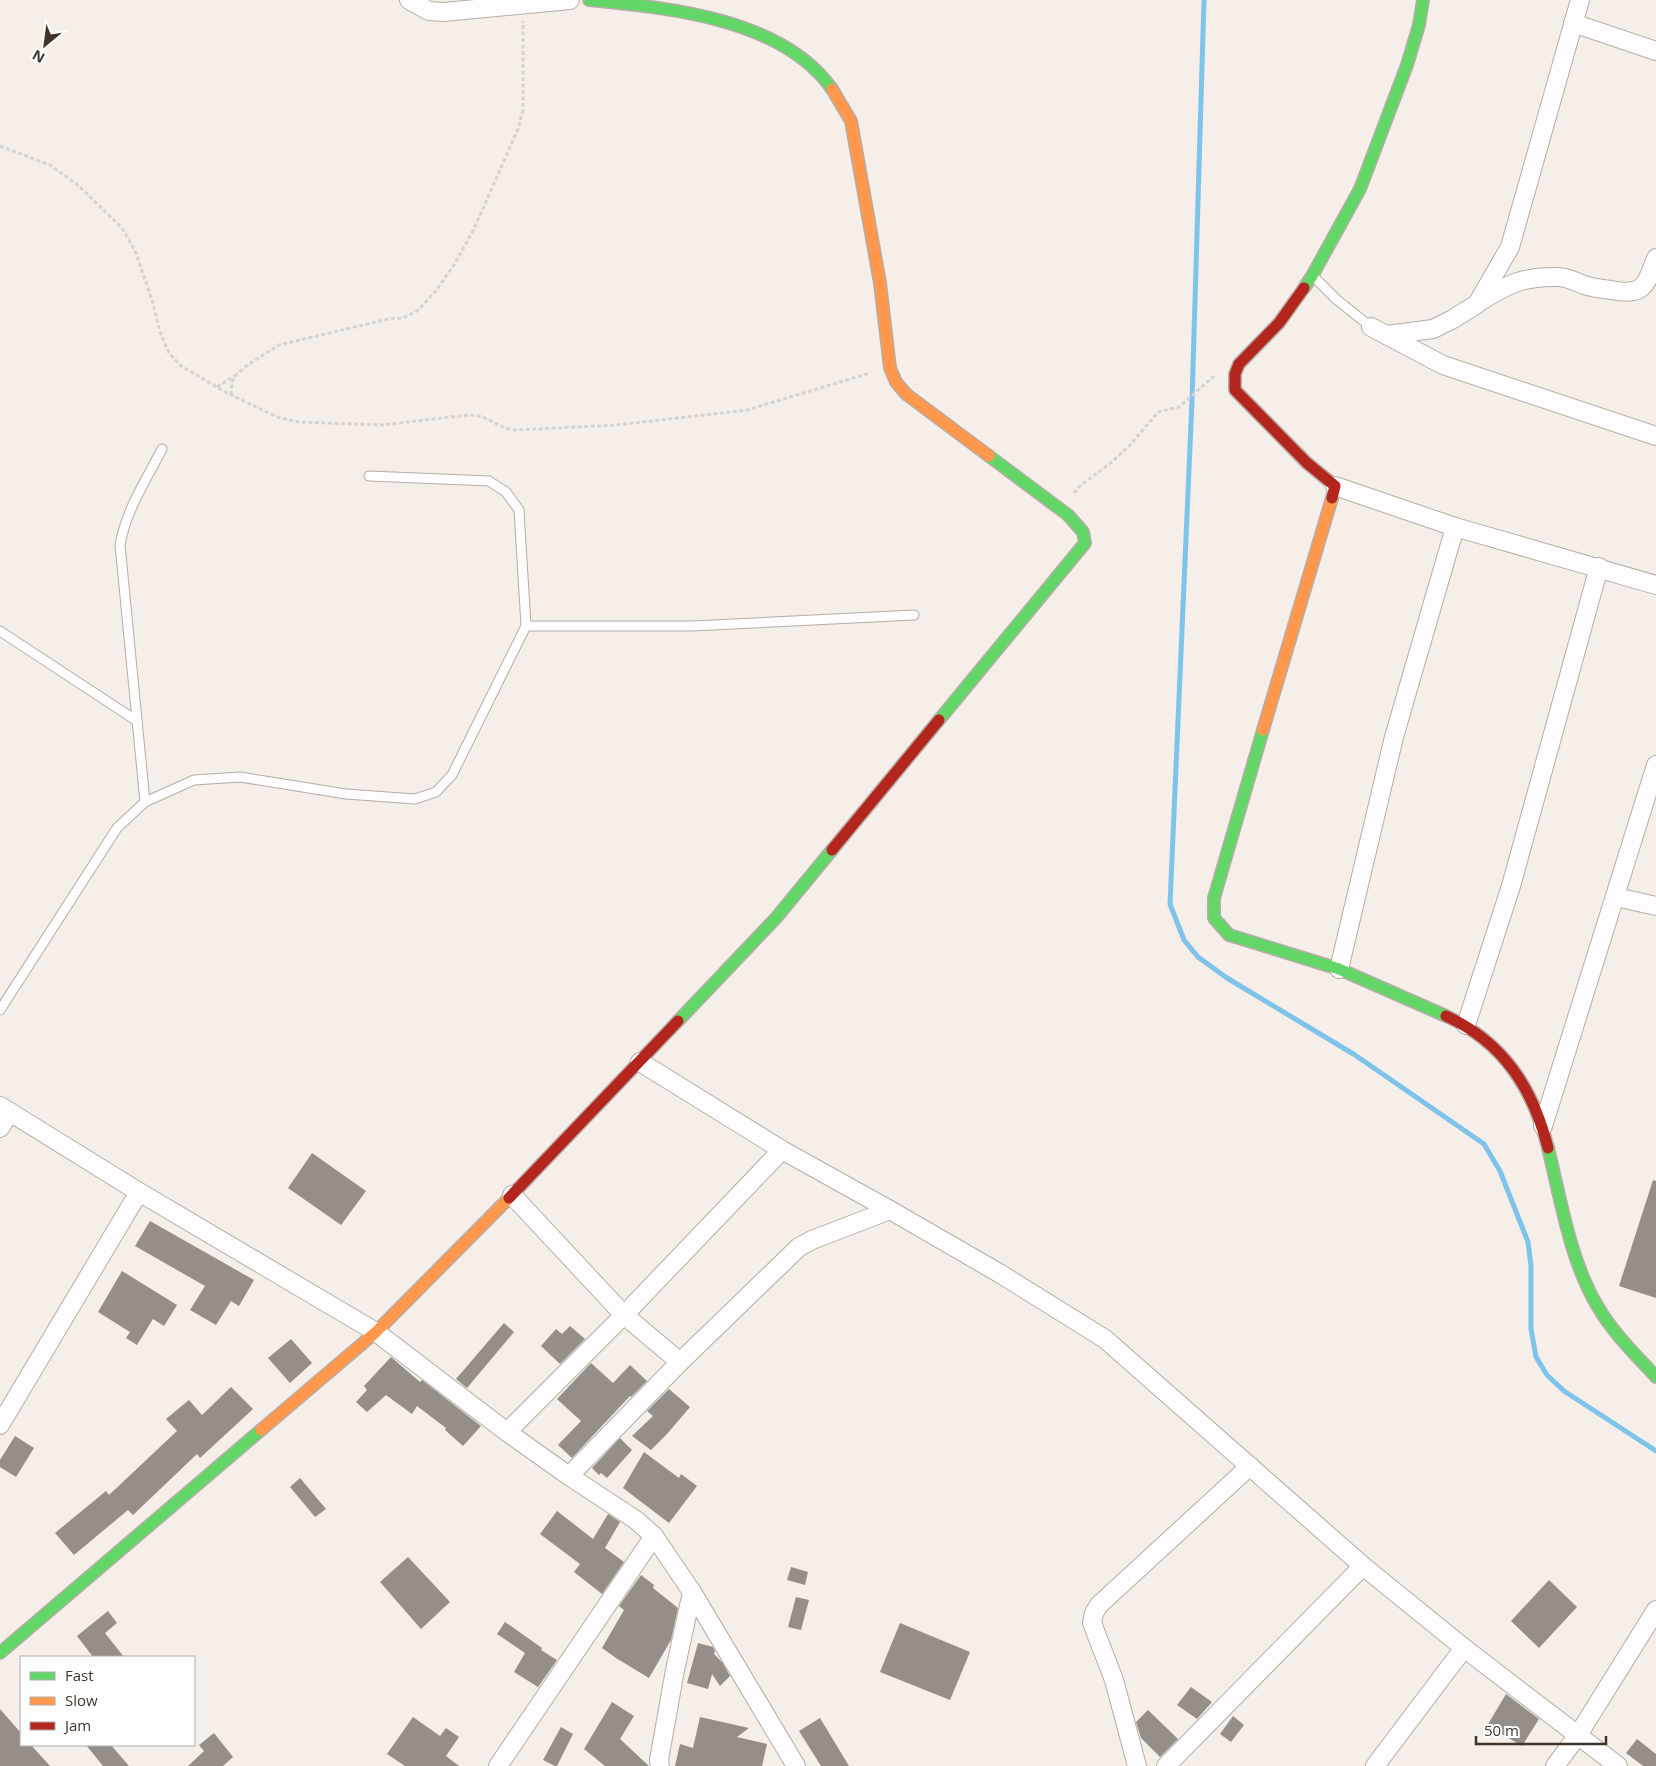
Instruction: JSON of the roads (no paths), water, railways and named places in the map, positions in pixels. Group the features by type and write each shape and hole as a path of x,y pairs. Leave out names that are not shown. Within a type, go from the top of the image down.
{"street":[{"path":"409,0 429,11 444,12 570,0"},
{"path":"0,1653 376,1332 512,1196 776,918 1085,543 1083,532 1070,518 906,394 896,382 890,368 880,283 851,121 821,75 796,53 757,32 720,20 656,7 589,0"},
{"path":"1422,0 1419,25 1383,131 1360,188 1312,276 1280,323 1240,364 1235,374 1235,390 1307,464 1335,486 1455,527 1656,585"},
{"path":"1476,304 1510,247 1580,0"},
{"path":"1573,23 1656,51"},
{"path":"1387,335 1433,329 1518,281 1541,277 1561,277 1590,287 1627,293 1640,290 1650,278 1656,258"},
{"path":"1371,327 1443,365 1656,436"},
{"path":"1335,486 1221,873 1214,898 1214,918 1229,935 1340,969 1466,1025 1484,1038 1504,1058 1522,1081 1543,1126 1576,1259 1597,1306 1614,1331 1656,1377"},
{"path":"1340,969 1394,736 1455,527"},
{"path":"1466,1025 1511,886 1599,567"},
{"path":"1543,1126 1656,765"},
{"path":"1616,897 1656,906"},
{"path":"640,1062 782,1150 999,1273 1105,1339 1363,1566 1464,1648 1618,1766"},
{"path":"0,1128 5,1110 139,1192 376,1332 507,1432 636,1520 654,1536 692,1592 796,1766"},
{"path":"507,1432 624,1315 782,1150"},
{"path":"0,1425 139,1192"},
{"path":"512,1196 624,1315 680,1362"},
{"path":"569,1476 680,1362 800,1248 812,1240 890,1210"},
{"path":"1137,1766 1114,1680 1092,1623 1094,1613 1099,1605 1250,1466"},
{"path":"498,1766 654,1536"},
{"path":"1166,1766 1363,1566"},
{"path":"660,1766 659,1760 675,1670 692,1592"},
{"path":"1555,1766 1578,1735 1656,1610"},
{"path":"1375,1766 1464,1648"}],"lane":[{"path":"1312,276 1336,299 1371,327"},
{"path":"145,802 120,545 122,529 128,513 162,449"},
{"path":"0,1010 117,828 145,802 194,780 240,777 346,794 415,799 436,792 452,775 526,626 519,510 506,492 489,481 369,476"},
{"path":"526,626 692,626 914,615"},
{"path":"0,631 137,721"}],"waterway":[{"path":"1204,0 1192,401 1170,904 1184,940 1198,957 1227,978 1355,1055 1484,1144 1500,1171 1528,1242 1531,1266 1531,1329 1536,1357 1547,1375 1564,1391 1656,1451"}]}
